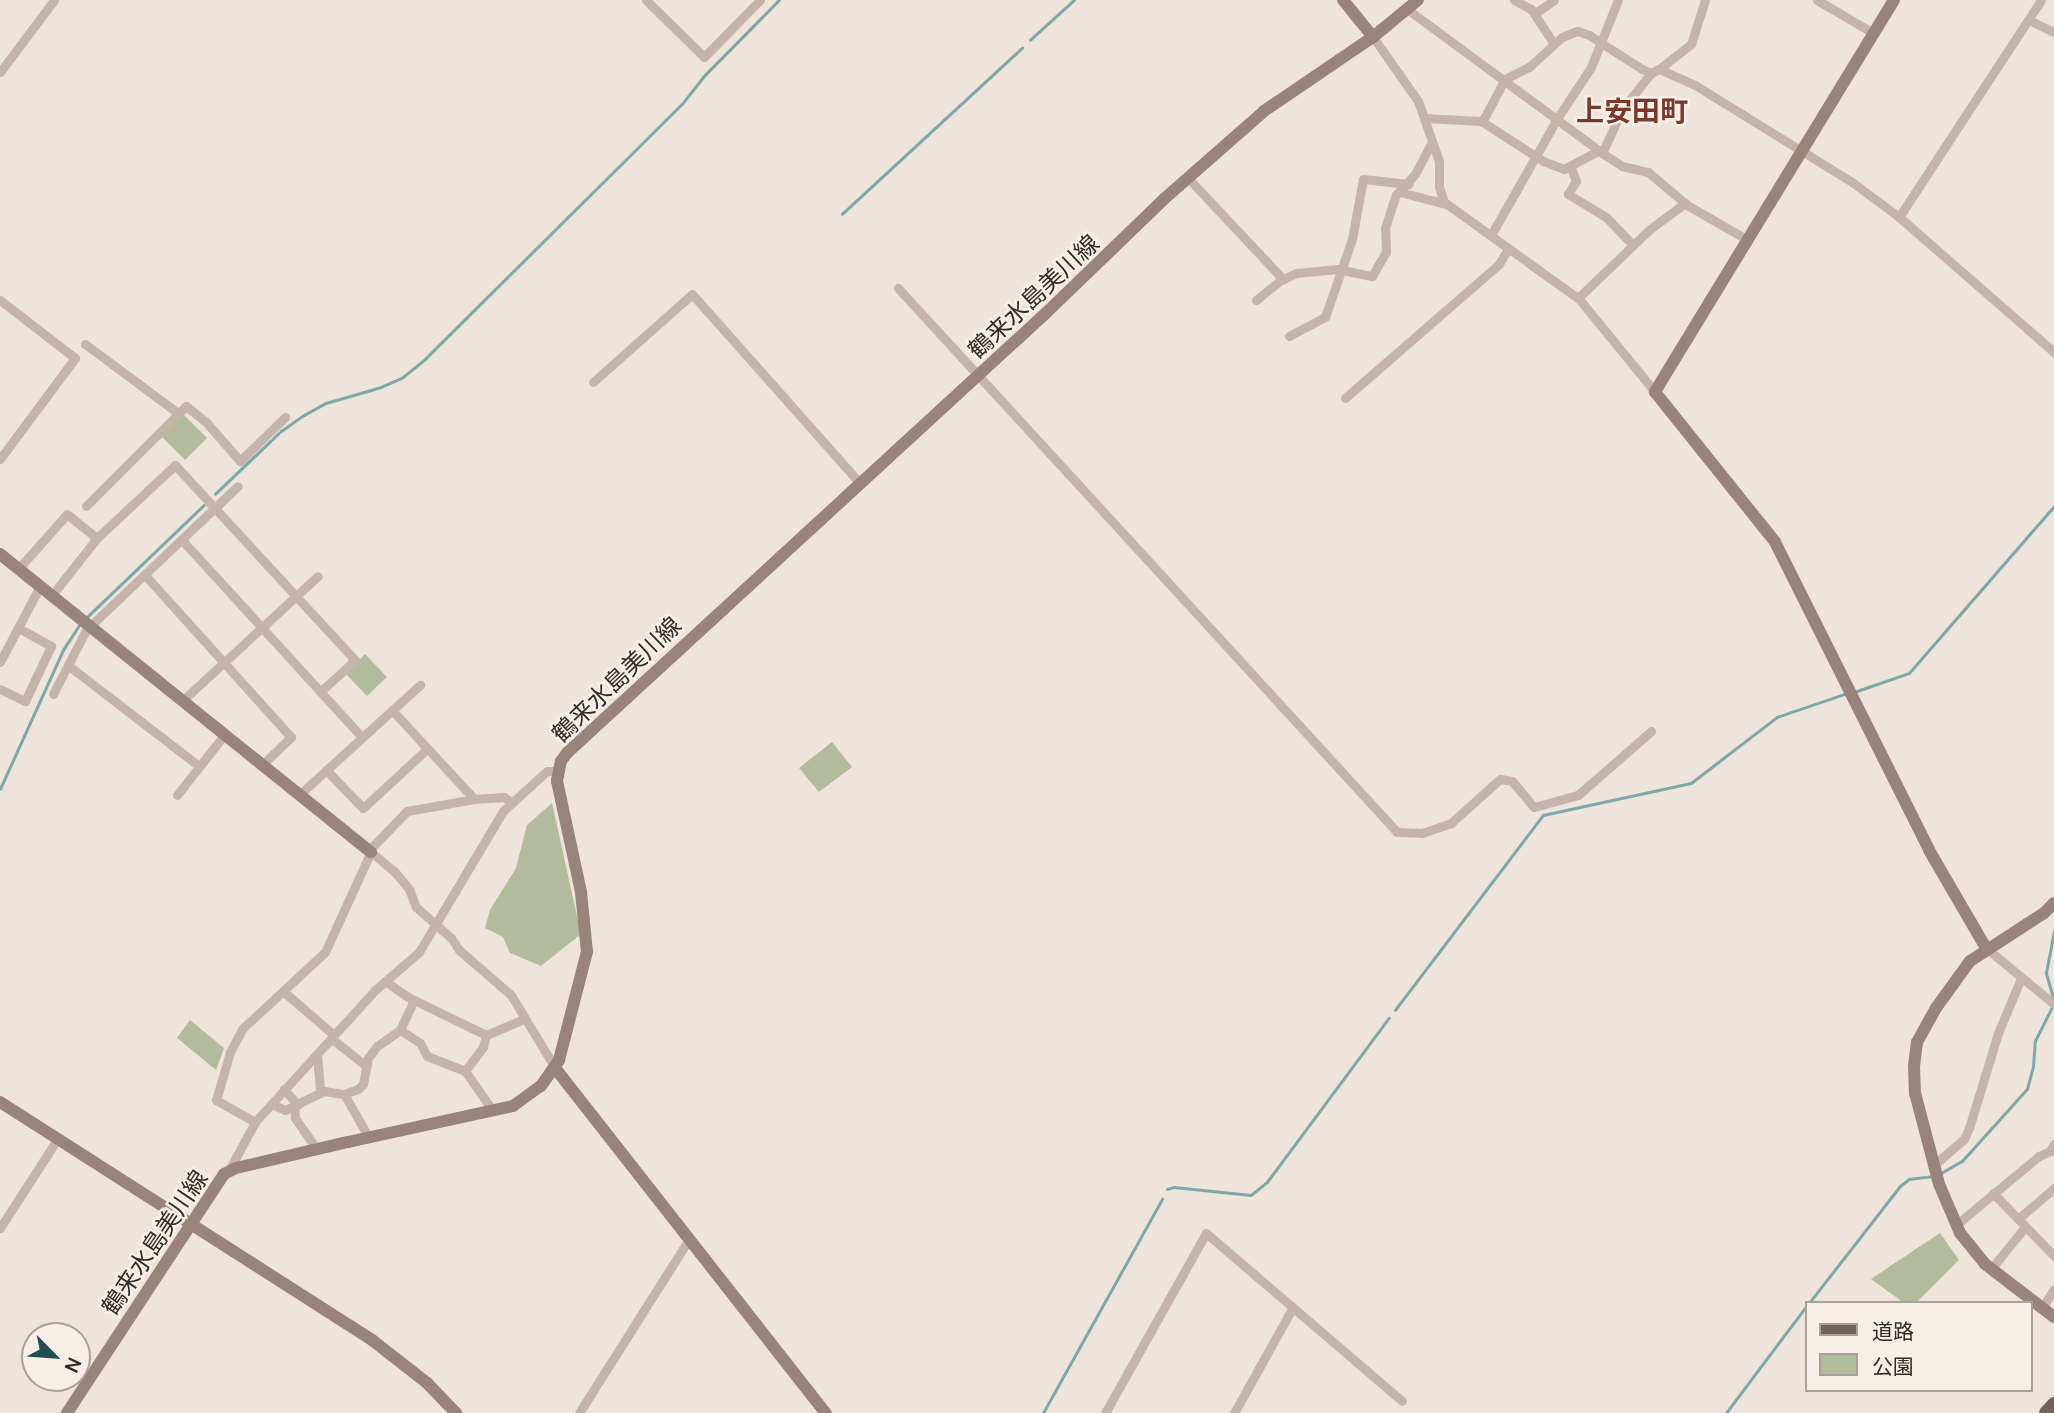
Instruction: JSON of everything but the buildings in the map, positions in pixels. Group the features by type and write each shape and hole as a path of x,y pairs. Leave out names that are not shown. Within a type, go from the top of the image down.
{"main road":[{"path":"2046,1413 2054,1404"}],"street":[{"path":"1,69 54,0"},
{"path":"646,0 704,57 760,0"},
{"path":"1343,0 1418,101 1439,161 1439,187 1448,204"},
{"name":"鶴来水島美川線","path":"67,1413 190,1222 219,1179 228,1172 513,1106 541,1086 555,1068 587,952 580,892 562,815 558,771 561,761 583,737 977,376 1188,178 1264,111 1373,37 1419,0"},
{"path":"1514,0 1534,14 1553,44"},
{"path":"1534,14 1554,0"},
{"path":"1491,235 1558,117 1591,67 1618,0"},
{"path":"1424,118 1482,122 1552,165 1571,168 1600,151 1623,108 1655,71 1691,44 1705,0"},
{"path":"1817,0 1873,33"},
{"path":"1655,392 1894,0"},
{"path":"1899,217 2041,0"},
{"path":"1407,9 1622,166 1648,172 1685,203 1748,240"},
{"path":"2029,20 2054,32"},
{"path":"1482,122 1505,79 1529,67 1553,44 1577,31 1589,35 1599,43 1655,71 1695,85 1804,151 1899,217 2054,352"},
{"path":"1256,300 1283,279 1296,273 1343,270 1367,277 1380,265 1386,252 1385,228 1396,195 1409,184 1432,142"},
{"path":"1571,168 1576,181 1568,194 1606,217 1633,245"},
{"path":"1188,178 1283,279"},
{"path":"1289,336 1325,317 1343,270 1363,179 1409,184"},
{"path":"1401,192 1448,204 1508,249 1560,282 1578,298 1655,392 1774,542 1929,850 1986,948 2054,1004"},
{"path":"1578,298 1633,245 1685,203"},
{"path":"1345,398 1499,264 1508,249"},
{"path":"898,288 1396,832 1422,833 1451,824 1500,779 1512,781 1534,807 1578,795 1651,732"},
{"path":"593,382 692,294 860,483"},
{"path":"0,300 75,358 0,459"},
{"path":"85,344 178,413"},
{"path":"86,506 186,406 206,422 240,461 285,417"},
{"path":"52,595 97,538 175,466 216,507 355,660 321,691"},
{"path":"53,694 69,666 85,622 145,575 238,486"},
{"path":"19,568 67,514 97,538"},
{"path":"182,540 362,737"},
{"path":"0,554 394,871 409,889 416,908 451,938 458,950 511,995 555,1068 826,1413"},
{"path":"145,575 291,737 262,765"},
{"path":"183,700 318,576"},
{"path":"0,662 40,586"},
{"path":"0,689 25,701 51,646 18,628"},
{"path":"69,666 199,766"},
{"path":"299,795 420,685"},
{"path":"392,710 474,799"},
{"path":"177,795 224,734"},
{"path":"326,770 363,808 428,748"},
{"path":"228,1172 255,1122 385,981 419,952 494,822 547,771 558,771"},
{"path":"255,1122 221,1106 216,1095 230,1052 243,1028 325,951 371,852 407,811 474,799 504,797 512,802"},
{"path":"2033,1301 1991,1269 1956,1224 1938,1180 1915,1093 1917,1042 1970,961 1986,948 2044,913 2054,903"},
{"path":"1934,1165 1964,1139 1998,1033 2021,978"},
{"path":"385,981 414,1000 486,1035 524,1019"},
{"path":"284,992 365,1065"},
{"path":"272,1104 285,1110 320,1093 332,1091 344,1094 363,1084 365,1065 377,1046 400,1030 414,1000"},
{"path":"400,1030 420,1042 427,1056 465,1071 493,1111"},
{"path":"465,1071 483,1047 486,1035"},
{"path":"317,1055 320,1093"},
{"path":"285,1089 296,1106 295,1118 317,1150"},
{"path":"344,1094 369,1138"},
{"path":"0,1102 190,1222 401,1362 456,1413"},
{"path":"0,1228 58,1138"},
{"path":"1956,1224 2039,1156 2053,1150"},
{"path":"2018,1219 2054,1188"},
{"path":"1993,1194 2054,1256"},
{"path":"1991,1269 2025,1227"},
{"path":"1105,1413 1206,1233 1402,1401"},
{"path":"579,1413 689,1239"},
{"path":"2042,1308 2054,1289"},
{"path":"2033,1301 2054,1317"},
{"path":"1234,1413 1293,1307"}],"green space":[{"path":"183,414 207,438 185,460 162,437"},
{"path":"365,654 387,677 367,696 346,674"},
{"path":"832,742 852,767 819,792 799,768"},
{"path":"552,803 581,934 541,966 510,953 503,937 485,928 490,910 516,868 527,825"},
{"path":"190,1020 224,1048 216,1070 177,1038"},
{"path":"1940,1233 1959,1260 1918,1301 1901,1301 1871,1279"}],"waterway":[{"path":"215,494 281,431 304,415 326,403 381,387 403,377 425,359 682,104 703,77 779,0"},
{"path":"1030,40 1074,0"},
{"path":"842,214 1022,48"},
{"path":"86,618 204,505"},
{"path":"1857,691 1909,673 2054,506"},
{"path":"0,789 63,650 81,622"},
{"path":"1395,1010 1543,815 1691,783 1777,717 1844,694"},
{"path":"2053,998 2046,973 2054,931"},
{"path":"1941,1173 1962,1161 2027,1089 2033,1067 2035,1041 2053,1005"},
{"path":"1167,1189 1174,1187 1251,1195 1267,1182 1389,1018"},
{"path":"1811,1301 1900,1186 1909,1179 1932,1176"},
{"path":"1043,1413 1162,1199"},
{"path":"1726,1413 1806,1306"}],"district":[{"name":"上安田町","path":"1632,110"}]}
